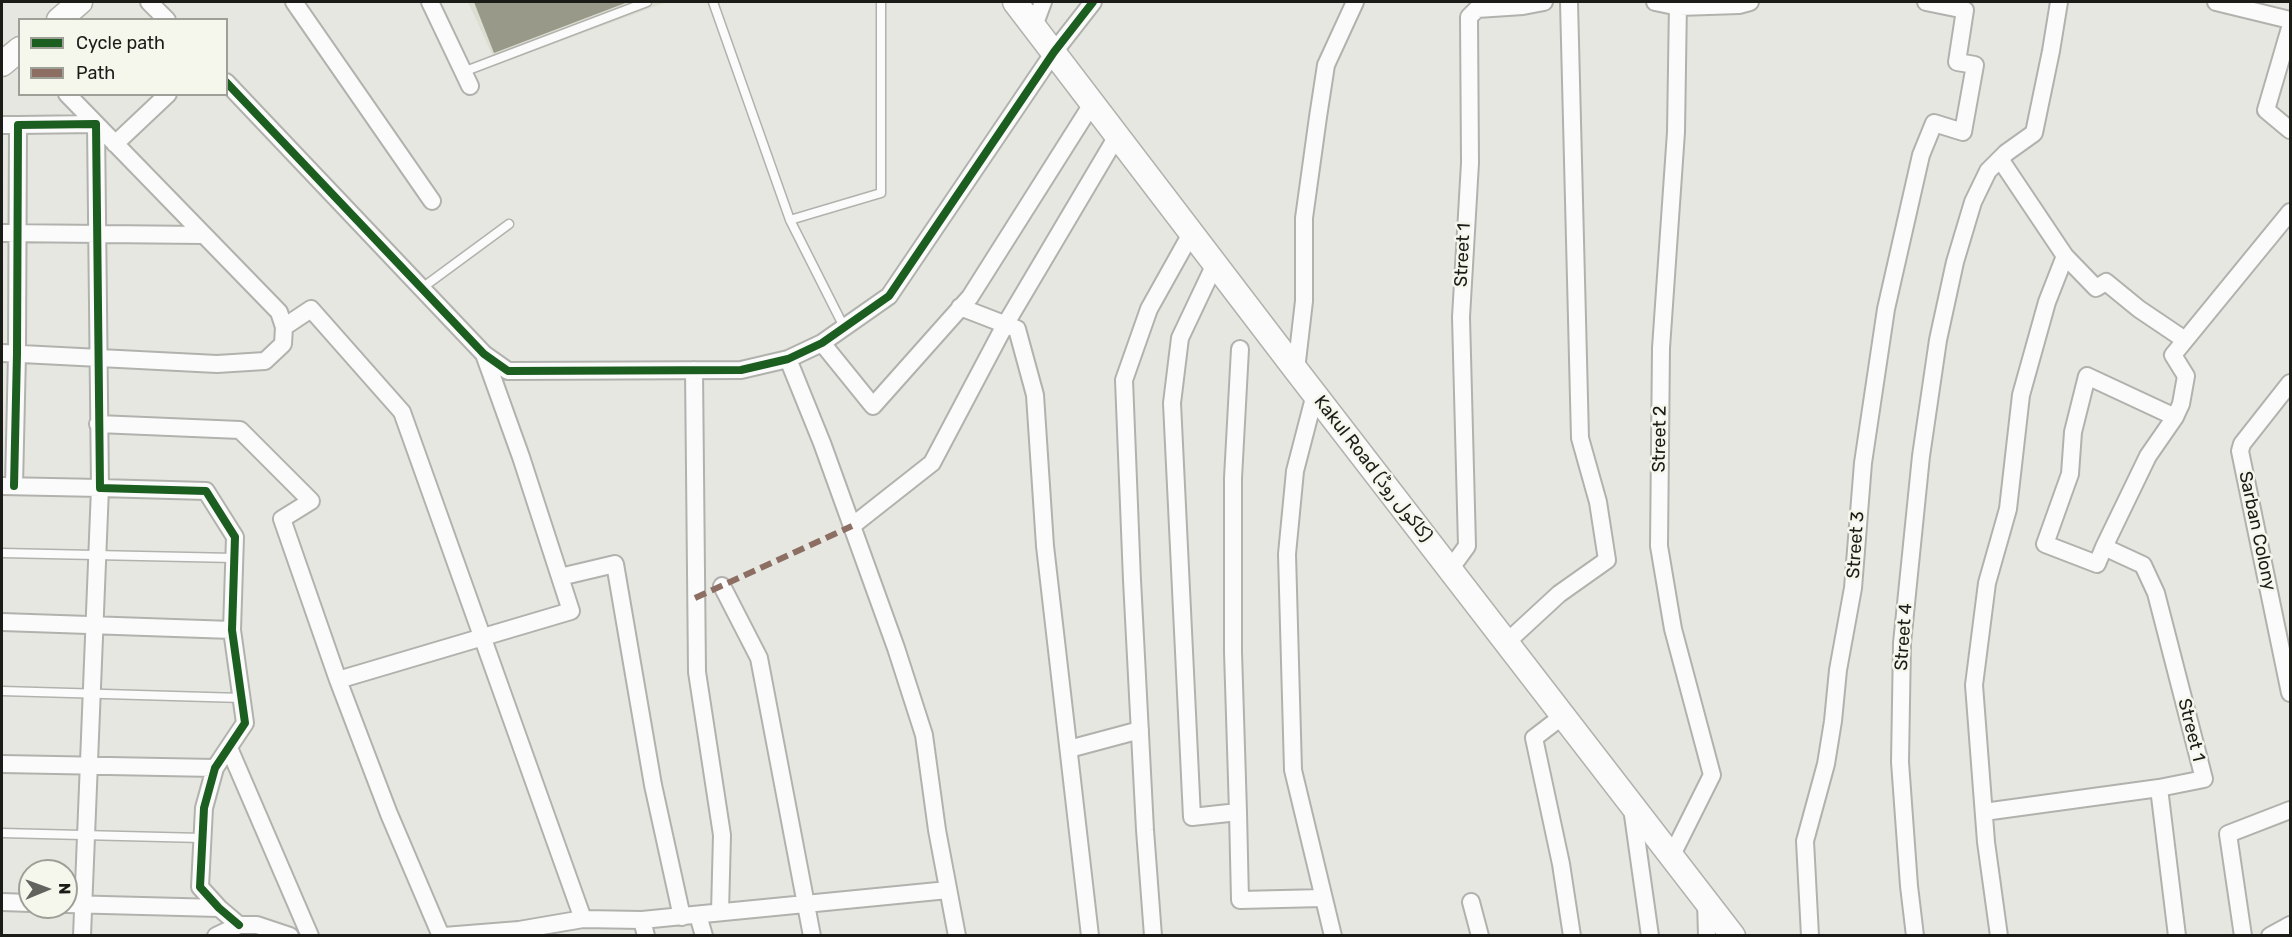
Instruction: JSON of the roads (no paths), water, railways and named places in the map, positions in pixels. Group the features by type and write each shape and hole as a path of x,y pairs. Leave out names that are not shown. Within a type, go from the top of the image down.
{"main road":[{"path":"61,18 80,2"},
{"name":"Kakul Road (کاکول روڈ)","path":"1015,2 1314,394 1733,936"},
{"path":"2,64 18,52"}],"street":[{"path":"149,2 165,18"},
{"path":"294,2 432,201"},
{"path":"430,2 466,79"},
{"path":"1034,26 1043,2"},
{"path":"1296,370 1304,301 1304,218 1319,107 1326,65 1355,2"},
{"name":"Street 1","path":"1450,568 1467,546 1461,316 1470,163 1469,17 1477,9 1544,2"},
{"path":"1507,642 1559,594 1607,560 1598,502 1580,438 1569,2"},
{"path":"1655,2 1743,3"},
{"name":"Street 3","path":"1810,936 1805,841 1826,764 1833,722 1838,670 1853,588 1863,463 1886,309 1921,155 1934,123 1963,132 1975,66 1957,62 1965,10 1926,2"},
{"name":"Street 4","path":"1915,936 1900,762 1902,643 1921,456 1938,340 1955,262 1973,202 1988,171 2034,133 2059,2"},
{"path":"2216,2 2290,21"},
{"path":"228,84 484,354 508,370 741,370 788,359 822,343 889,296 1089,4"},
{"name":"Street 2","path":"1672,855 1712,775 1673,628 1659,546 1661,348 1676,132 1678,4"},
{"path":"2290,28 2266,110 2290,130"},
{"path":"9,354 218,364 265,362 283,344 284,327 279,312 69,96"},
{"path":"115,144 166,96"},
{"path":"822,343 873,406 970,297 1092,104"},
{"path":"96,124 10,125 8,486 206,491 235,537 232,630 245,723 215,768 204,808 200,887 239,925"},
{"path":"78,879 85,835 99,488 96,124"},
{"path":"852,526 932,463 1005,325 1117,136"},
{"path":"2000,159 2065,256 2096,288 2106,282 2139,309 2185,340"},
{"path":"2175,417 2087,376 2073,432 2070,474 2045,544 2097,564 2148,456 2175,417 2183,398 2187,376 2173,355 2290,212"},
{"path":"1153,936 1140,730 1124,380 1149,309 1192,232"},
{"path":"9,233 203,235"},
{"path":"1999,936 1984,812 1974,685 1987,583 2008,509 2021,395 2047,302 2065,256"},
{"path":"1215,264 1180,338 1172,403 1192,817 1238,812"},
{"path":"960,308 1017,329 1035,395 1046,546 1090,936"},
{"path":"284,327 310,309 402,412 583,919"},
{"path":"1239,349 1233,513 1233,652 1240,900 1323,898"},
{"path":"338,680 571,611 521,457 484,354"},
{"path":"788,359 822,443 896,648 924,735 937,830 957,936"},
{"path":"694,370 697,672 722,835 720,912"},
{"name":"Sarban Colony","path":"2290,383 2242,444 2240,451 2290,693"},
{"path":"1314,394 1295,471 1287,554 1293,770 1334,936"},
{"path":"98,424 240,430 311,501 282,519 338,680 390,814 443,936 520,933 583,919 644,928 690,916 720,912 948,890"},
{"name":"Street 1","path":"2104,547 2143,565 2156,593 2204,779 2159,788"},
{"path":"560,577 615,564 653,785 690,916 704,936"},
{"path":"722,586 759,658 812,936"},
{"path":"2,622 232,630"},
{"path":"1563,715 1534,738 1561,864 1572,936"},
{"path":"1069,749 1140,730"},
{"path":"229,748 310,936"},
{"path":"2,764 215,768"},
{"path":"1984,812 2159,788 2177,936"},
{"path":"1632,804 1650,936"},
{"path":"2243,936 2228,834 2290,810"},
{"path":"1706,900 1707,936"},
{"path":"2,902 18,903"},
{"path":"1471,902 1480,936"},
{"path":"78,904 219,908"},
{"path":"78,919 82,936"},
{"path":"216,936 239,925 257,925 290,936"},
{"path":"2270,936 2290,925"}],"lane":[{"path":"466,79 647,2"},
{"path":"713,2 790,220 844,327"},
{"path":"790,220 881,193 881,2"},
{"path":"422,288 509,224"},
{"path":"2,553 234,558"},
{"path":"2,691 242,698"},
{"path":"2,833 202,838"}]}
